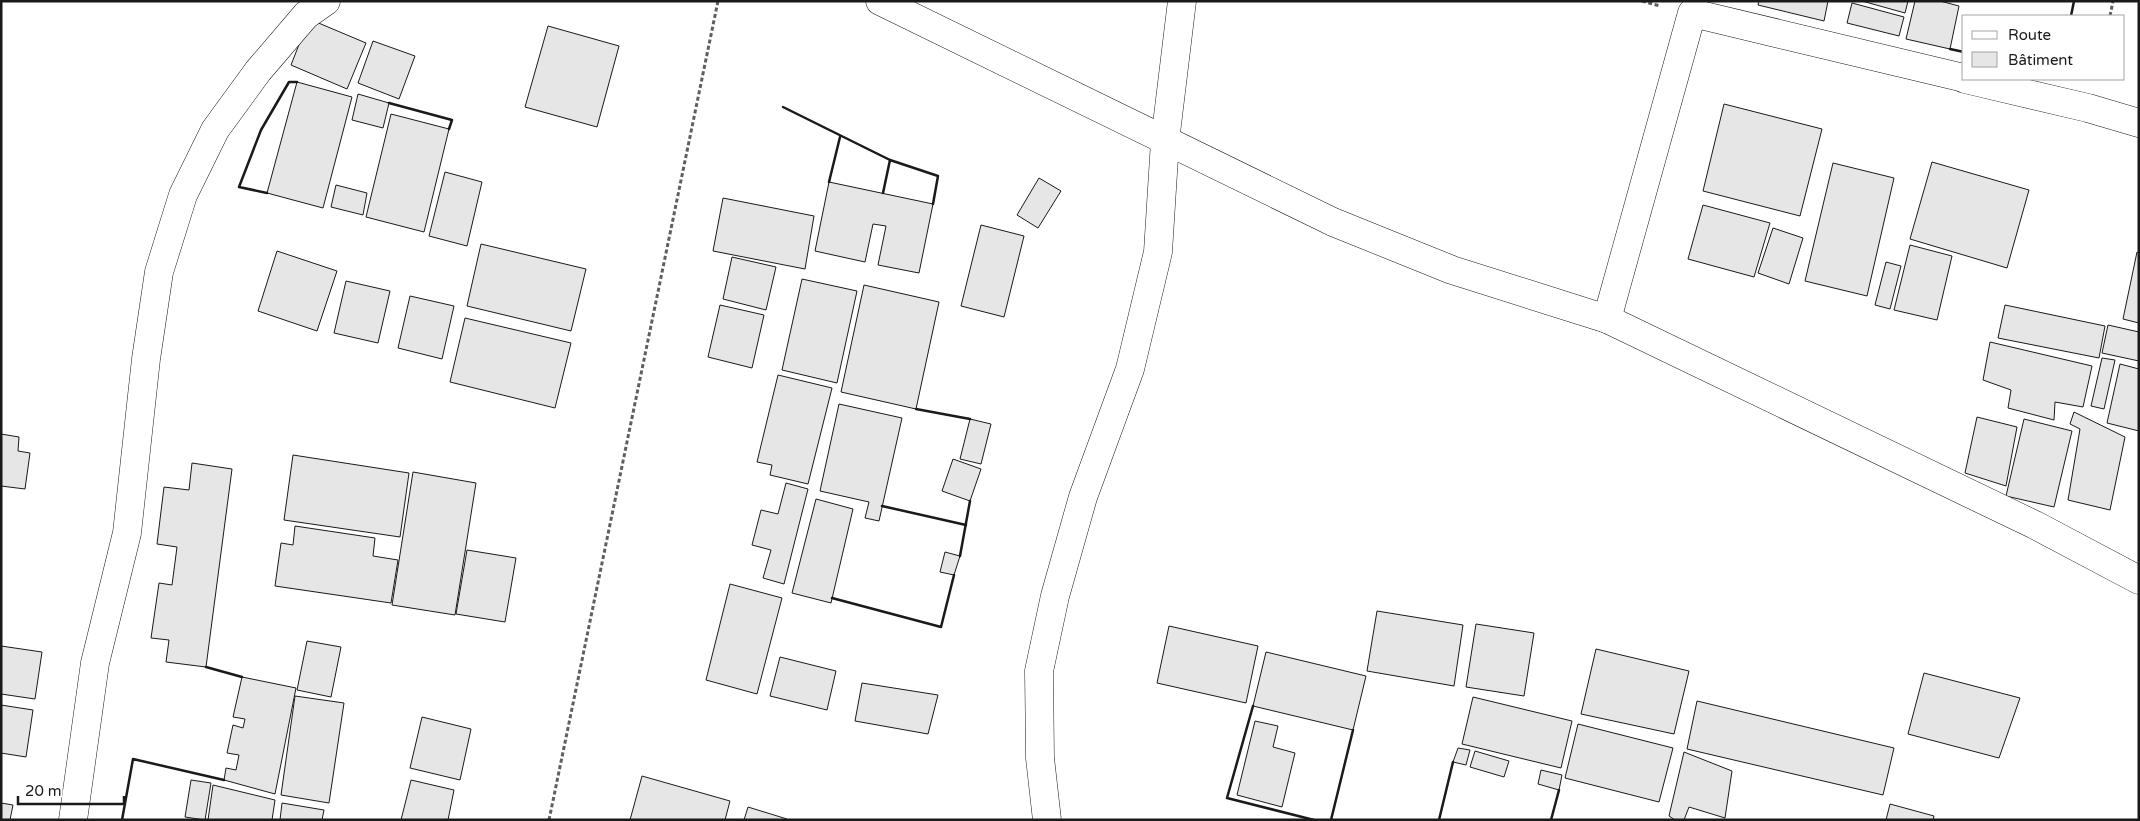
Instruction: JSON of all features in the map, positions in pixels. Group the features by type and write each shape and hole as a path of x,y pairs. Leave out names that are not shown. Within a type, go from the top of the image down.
{"street":[{"path":"74,820 95,663 127,533 146,359 162,263 183,195 215,130 258,72 306,15 326,1"},
{"path":"880,1 1342,226 1452,270 1607,319 2035,525 2139,580"},
{"path":"1046,820 1040,758 1039,670 1055,596 1080,506 1130,369 1158,252 1165,141 1182,1"},
{"path":"1607,319 1692,13 1962,79"},
{"path":"1968,80 2088,108 2139,123"}],"path":[{"path":"550,820 718,1"},
{"path":"2110,15 2113,1"}],"building":[{"path":"1759,1 1828,1 1824,21 1758,5"},
{"path":"1862,1 1908,1 1905,13"},
{"path":"1915,1 1940,1 1959,6 1950,49 1906,39"},
{"path":"1852,3 1904,17 1899,36 1847,23"},
{"path":"309,19 366,43 347,89 291,65"},
{"path":"548,26 619,46 597,127 525,107"},
{"path":"373,41 415,56 399,99 358,83"},
{"path":"297,82 352,97 323,208 267,193"},
{"path":"358,94 389,103 383,128 352,120"},
{"path":"1724,104 1822,129 1800,216 1703,191"},
{"path":"391,114 449,129 424,232 366,217"},
{"path":"1932,162 2029,190 2007,268 1910,239"},
{"path":"1833,163 1894,178 1867,296 1805,281"},
{"path":"445,172 482,182 467,246 429,236"},
{"path":"1039,178 1061,191 1038,228 1017,215"},
{"path":"829,182 933,204 919,273 878,265 886,226 873,224 865,262 815,251"},
{"path":"336,185 367,193 363,215 331,207"},
{"path":"723,198 814,216 805,269 713,251"},
{"path":"1703,205 1770,223 1754,277 1688,259"},
{"path":"981,225 1024,236 1004,317 961,306"},
{"path":"1773,228 1803,238 1789,284 1758,273"},
{"path":"481,244 586,269 571,331 467,306"},
{"path":"1910,245 1952,256 1937,320 1894,310"},
{"path":"277,251 337,271 317,331 258,311"},
{"path":"2137,252 2139,253 2139,323 2123,319"},
{"path":"732,257 776,267 766,310 723,299"},
{"path":"1886,262 1901,266 1890,309 1875,305"},
{"path":"802,279 857,291 837,383 782,370"},
{"path":"346,281 390,291 378,343 334,333"},
{"path":"864,285 939,302 916,409 841,392"},
{"path":"410,296 454,306 442,359 398,348"},
{"path":"720,305 764,315 752,368 708,357"},
{"path":"2005,305 2105,326 2099,358 1998,338"},
{"path":"465,318 571,343 555,408 450,382"},
{"path":"2108,325 2139,332 2139,361 2102,353"},
{"path":"1990,342 2092,366 2083,407 2055,402 2054,420 2008,408 2011,390 1983,380"},
{"path":"2102,358 2115,360 2104,409 2091,406"},
{"path":"2120,364 2139,369 2139,431 2107,423"},
{"path":"778,375 832,388 808,484 770,475 772,465 757,462"},
{"path":"839,404 902,418 879,521 865,518 869,502 820,491"},
{"path":"2074,412 2125,437 2110,510 2068,500 2080,429 2070,424"},
{"path":"1977,417 2017,427 2006,486 1965,473"},
{"path":"970,419 991,424 981,464 960,459"},
{"path":"2024,419 2072,431 2054,507 2006,496"},
{"path":"1,434 19,437 18,451 30,453 25,489 1,486"},
{"path":"293,455 409,473 400,537 284,520"},
{"path":"953,459 981,469 970,501 942,491"},
{"path":"192,463 232,469 206,667 166,662 169,640 151,638 159,583 172,585 177,547 157,544 164,487 189,490"},
{"path":"413,472 476,483 455,615 392,605"},
{"path":"786,483 808,489 784,584 763,578 771,550 752,545 761,510 778,514"},
{"path":"816,499 853,509 831,603 792,593"},
{"path":"295,526 375,538 373,556 398,560 391,603 275,586 281,543 293,545"},
{"path":"467,550 516,558 505,622 456,614"},
{"path":"945,552 960,556 954,575 940,572"},
{"path":"730,584 782,598 757,694 706,680"},
{"path":"1377,611 1463,625 1454,686 1367,671"},
{"path":"1476,624 1534,633 1524,696 1466,687"},
{"path":"1169,626 1258,646 1246,703 1157,683"},
{"path":"307,641 341,647 331,697 297,690"},
{"path":"1,646 42,652 35,699 1,694"},
{"path":"1596,649 1689,671 1674,734 1581,714"},
{"path":"1266,652 1366,676 1353,730 1253,706"},
{"path":"780,657 836,671 827,710 770,696"},
{"path":"1924,673 2020,698 1999,758 1908,734"},
{"path":"242,677 296,688 275,794 224,780 226,768 236,770 239,755 227,753 233,725 243,728 245,719 233,717"},
{"path":"862,683 938,695 928,734 855,721"},
{"path":"295,696 344,703 329,803 281,795"},
{"path":"1473,697 1572,721 1561,768 1462,744"},
{"path":"1697,701 1894,748 1883,795 1687,749"},
{"path":"1,705 33,710 26,757 1,753"},
{"path":"422,717 471,729 460,780 410,768"},
{"path":"1255,721 1278,726 1273,747 1295,753 1282,807 1237,795"},
{"path":"1578,724 1673,748 1659,802 1565,778"},
{"path":"1458,748 1470,750 1466,765 1453,762"},
{"path":"1475,751 1509,761 1504,777 1470,767"},
{"path":"1684,752 1732,771 1725,818 1689,807 1684,820 1675,820 1669,816"},
{"path":"1541,770 1562,775 1559,790 1538,784"},
{"path":"642,776 730,801 725,820 630,820"},
{"path":"191,780 211,783 205,820 185,817"},
{"path":"411,780 454,790 448,820 401,820"},
{"path":"213,785 275,800 272,820 208,820"},
{"path":"1,803 13,805 10,820 1,820"},
{"path":"282,803 324,810 322,820 280,820"},
{"path":"1890,804 1934,816 1933,820 1886,820"},
{"path":"748,807 787,819 787,820 744,820"}],"wall":[{"path":"2071,15 2074,1"},
{"path":"1950,49 1962,52"},
{"path":"267,193 239,187 261,130 289,82 297,82"},
{"path":"389,103 452,120 449,129"},
{"path":"783,107 890,160 938,176 933,204"},
{"path":"829,182 840,137"},
{"path":"883,193 890,160"},
{"path":"916,409 970,419"},
{"path":"960,556 970,501"},
{"path":"882,506 966,525"},
{"path":"832,598 941,627 954,575"},
{"path":"206,667 242,677"},
{"path":"1253,706 1227,798 1314,820"},
{"path":"1331,820 1353,730"},
{"path":"122,820 133,759 224,780"},
{"path":"1439,820 1453,762"},
{"path":"1551,820 1559,790"}]}
